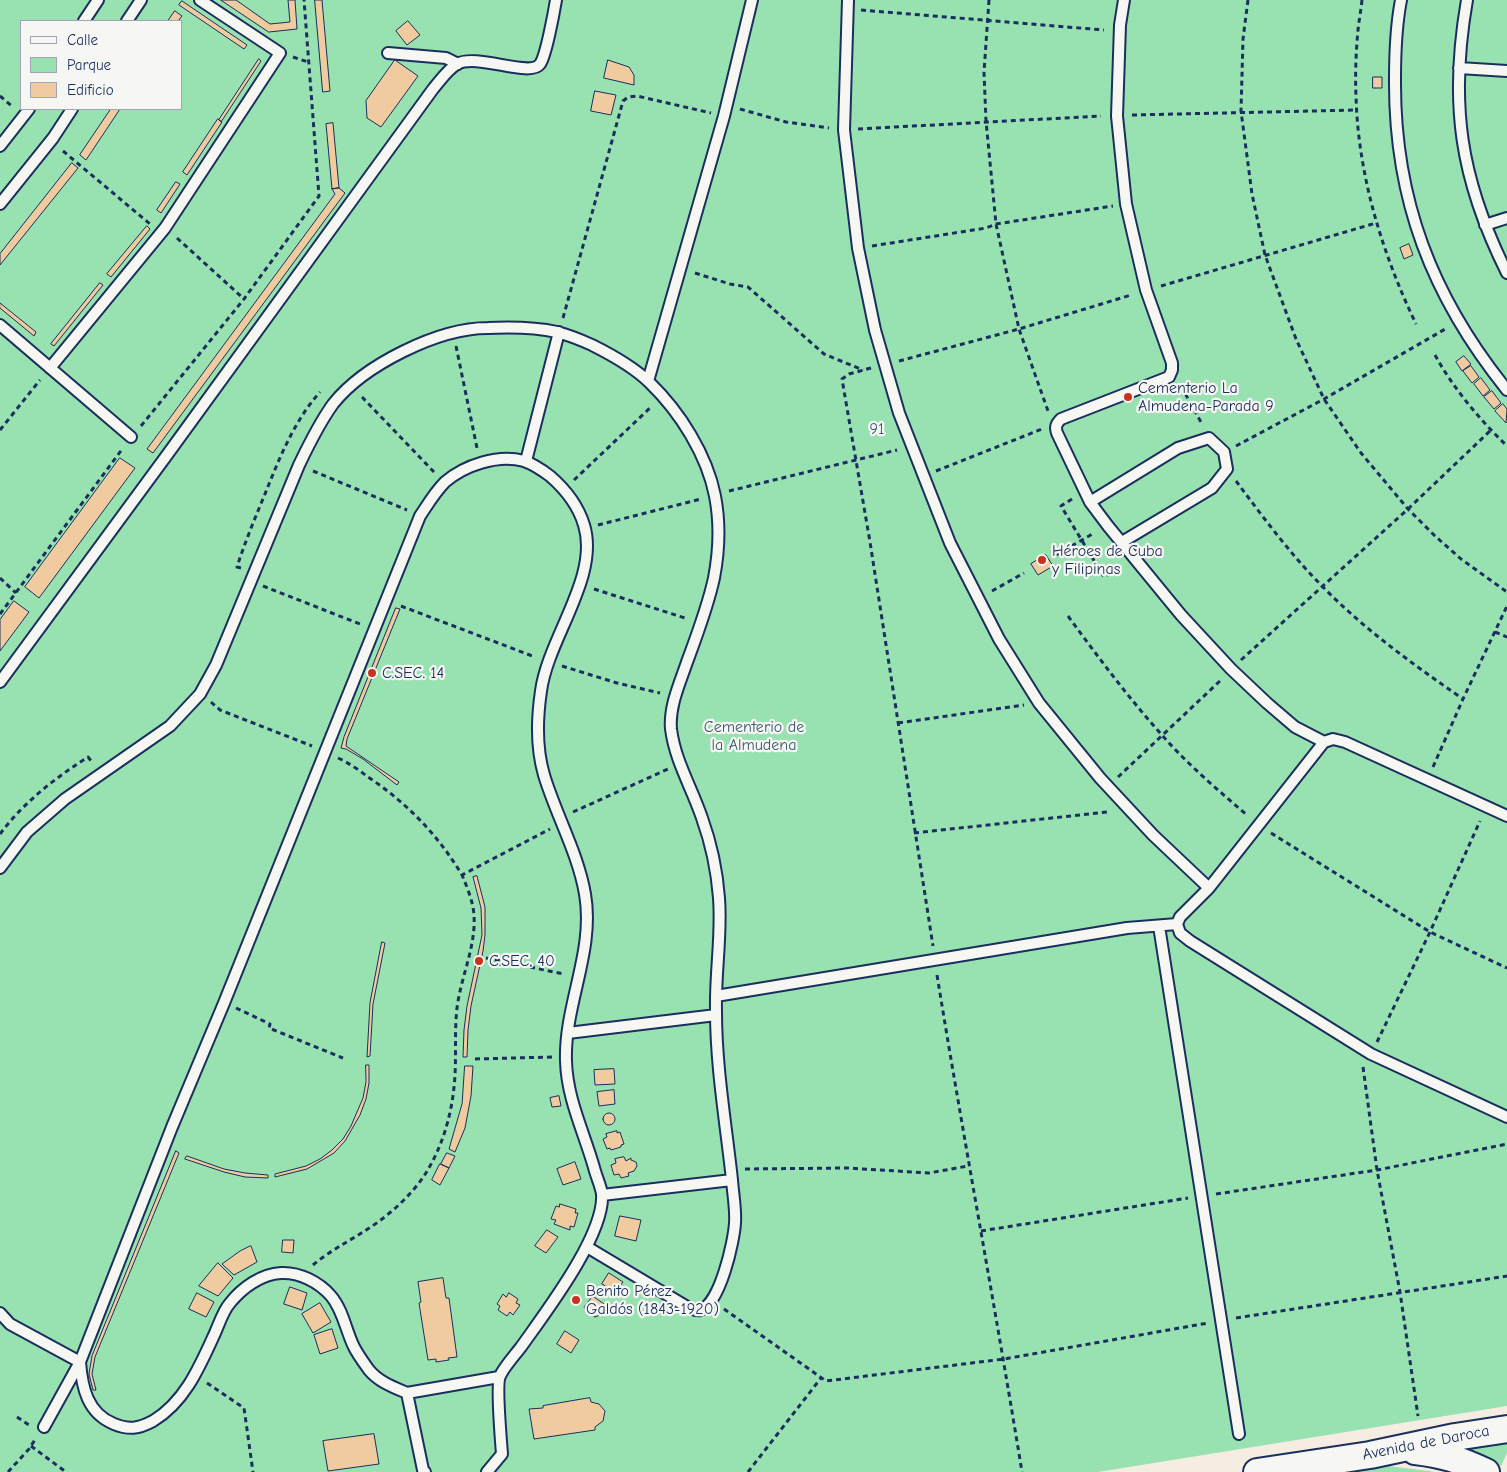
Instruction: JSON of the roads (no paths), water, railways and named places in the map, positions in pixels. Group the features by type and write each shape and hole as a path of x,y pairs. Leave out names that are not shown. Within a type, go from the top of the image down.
{"street":[{"name":"Avenida de Daroca","path":"1257,1472 1370,1455 1455,1437 1507,1429"},
{"path":"1370,1455 1416,1451 1444,1455 1486,1472"}],"lane":[{"path":"85,20 98,0"},
{"path":"129,20 141,0"},
{"path":"50,368 165,228 280,53 200,0"},
{"path":"0,682 433,89 458,64 468,61 526,69 535,68 540,64 544,55 556,0"},
{"path":"648,381 724,116 752,0"},
{"path":"1124,0 1120,32 1117,116 1126,204 1146,290 1172,363 1172,370 1169,377 1061,419 1055,428 1090,502 1181,615 1231,669 1296,727 1324,742"},
{"path":"1401,0 1397,22 1395,116 1400,162 1409,205 1427,259 1455,317 1489,368 1507,390"},
{"path":"1467,0 1463,26 1458,109 1464,153 1472,188 1485,225 1507,272"},
{"path":"848,4 844,130 858,248 875,330 899,413 950,543 999,640 1039,703 1121,801 1153,835 1209,888"},
{"path":"388,53 446,58 458,64"},
{"path":"1460,68 1507,71"},
{"path":"0,146 28,110"},
{"path":"0,204 53,138 71,110"},
{"path":"1485,225 1507,218"},
{"path":"0,325 132,437"},
{"path":"0,868 27,832 65,799 170,726 200,694 216,665 299,464 334,404 352,386 399,353 439,336 481,328 521,327 559,332 608,353 648,381 682,421 701,457 715,495 718,522 714,579 675,697 671,718 680,764 702,817 713,857 720,898 716,996 718,1071 732,1175 735,1220 734,1239 719,1284 708,1305 700,1310 689,1308 587,1248"},
{"path":"526,461 559,332"},
{"path":"1090,502 1178,448 1209,438 1224,452 1227,469 1212,488 1122,542"},
{"path":"44,1427 80,1362 172,1127 224,1003 420,516 432,497 444,484 468,468 491,460 510,459 526,461 540,469 564,489 575,504 585,528 587,559 580,584 548,662 541,688 539,748 543,772 580,874 585,896 586,938 568,1033 566,1076 602,1195 599,1212 587,1248 542,1316 498,1377 502,1454 487,1472"},
{"path":"1507,816 1345,742 1333,739 1324,742 1209,888 1180,918 1177,924 1180,933 1190,941 1371,1054 1507,1117"},
{"path":"716,996 1127,928 1177,924"},
{"path":"1159,926 1239,1434"},
{"path":"568,1033 716,1015"},
{"path":"602,1195 732,1175"},
{"path":"80,1362 83,1388 87,1401 98,1414 111,1423 128,1430 147,1424 164,1415 179,1400 194,1375 228,1305 239,1292 259,1278 280,1273 304,1276 331,1296 342,1316 354,1347 369,1370 380,1380 393,1387 407,1392 498,1377"},
{"path":"0,1313 10,1324 80,1362"},
{"path":"407,1392 423,1470 425,1472"}],"place":[{"name":"Cementerio La Almudena-Parada 9","path":"1128,397"},
{"name":"Héroes de Cuba y Filipinas","path":"1042,560"},
{"name":"C.SEC. 14","path":"372,673"},
{"name":"C.SEC. 40","path":"479,961"},
{"name":"Benito Pérez Galdós (1843-1920)","path":"576,1300"}],"park label":[{"name":"91","path":"877,429"},
{"name":"Cementerio de la Almudena","path":"754,736"}]}
